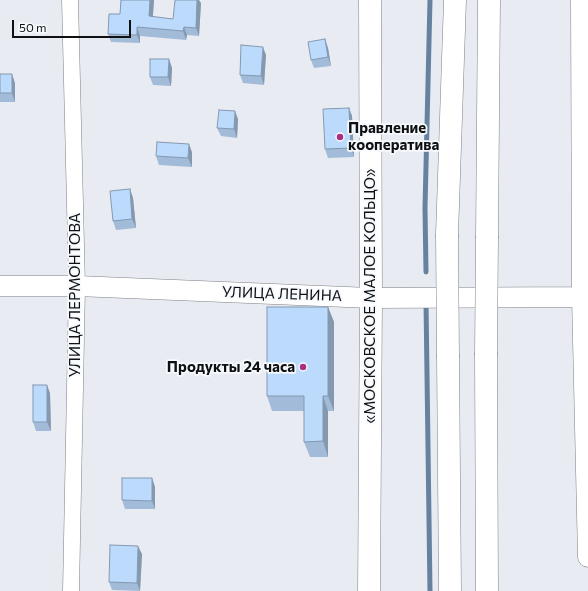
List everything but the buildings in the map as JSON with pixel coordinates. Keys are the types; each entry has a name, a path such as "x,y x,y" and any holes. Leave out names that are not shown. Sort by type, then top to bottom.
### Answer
{"highway":[{"name":"«МОСКОВСКОЕ МАЛОЕ КОЛЬЦО»","path":"369,591 371,298 370,0"},
{"path":"450,591 447,235 455,0"},
{"path":"487,591 486,355 489,0"}],"street":[{"name":"УЛИЦА ЛЕРМОНТОВА","path":"70,0 77,286 71,591"},
{"path":"581,0 588,557"},
{"name":"УЛИЦА ЛЕНИНА","path":"0,286 77,286 371,298 585,297"}],"waterway":[{"path":"426,272 425,208 430,0"},
{"path":"426,302 430,591"}],"place":[{"name":"Правление кооператива","path":"340,137"},
{"name":"Продукты 24 часа","path":"303,367"}]}
